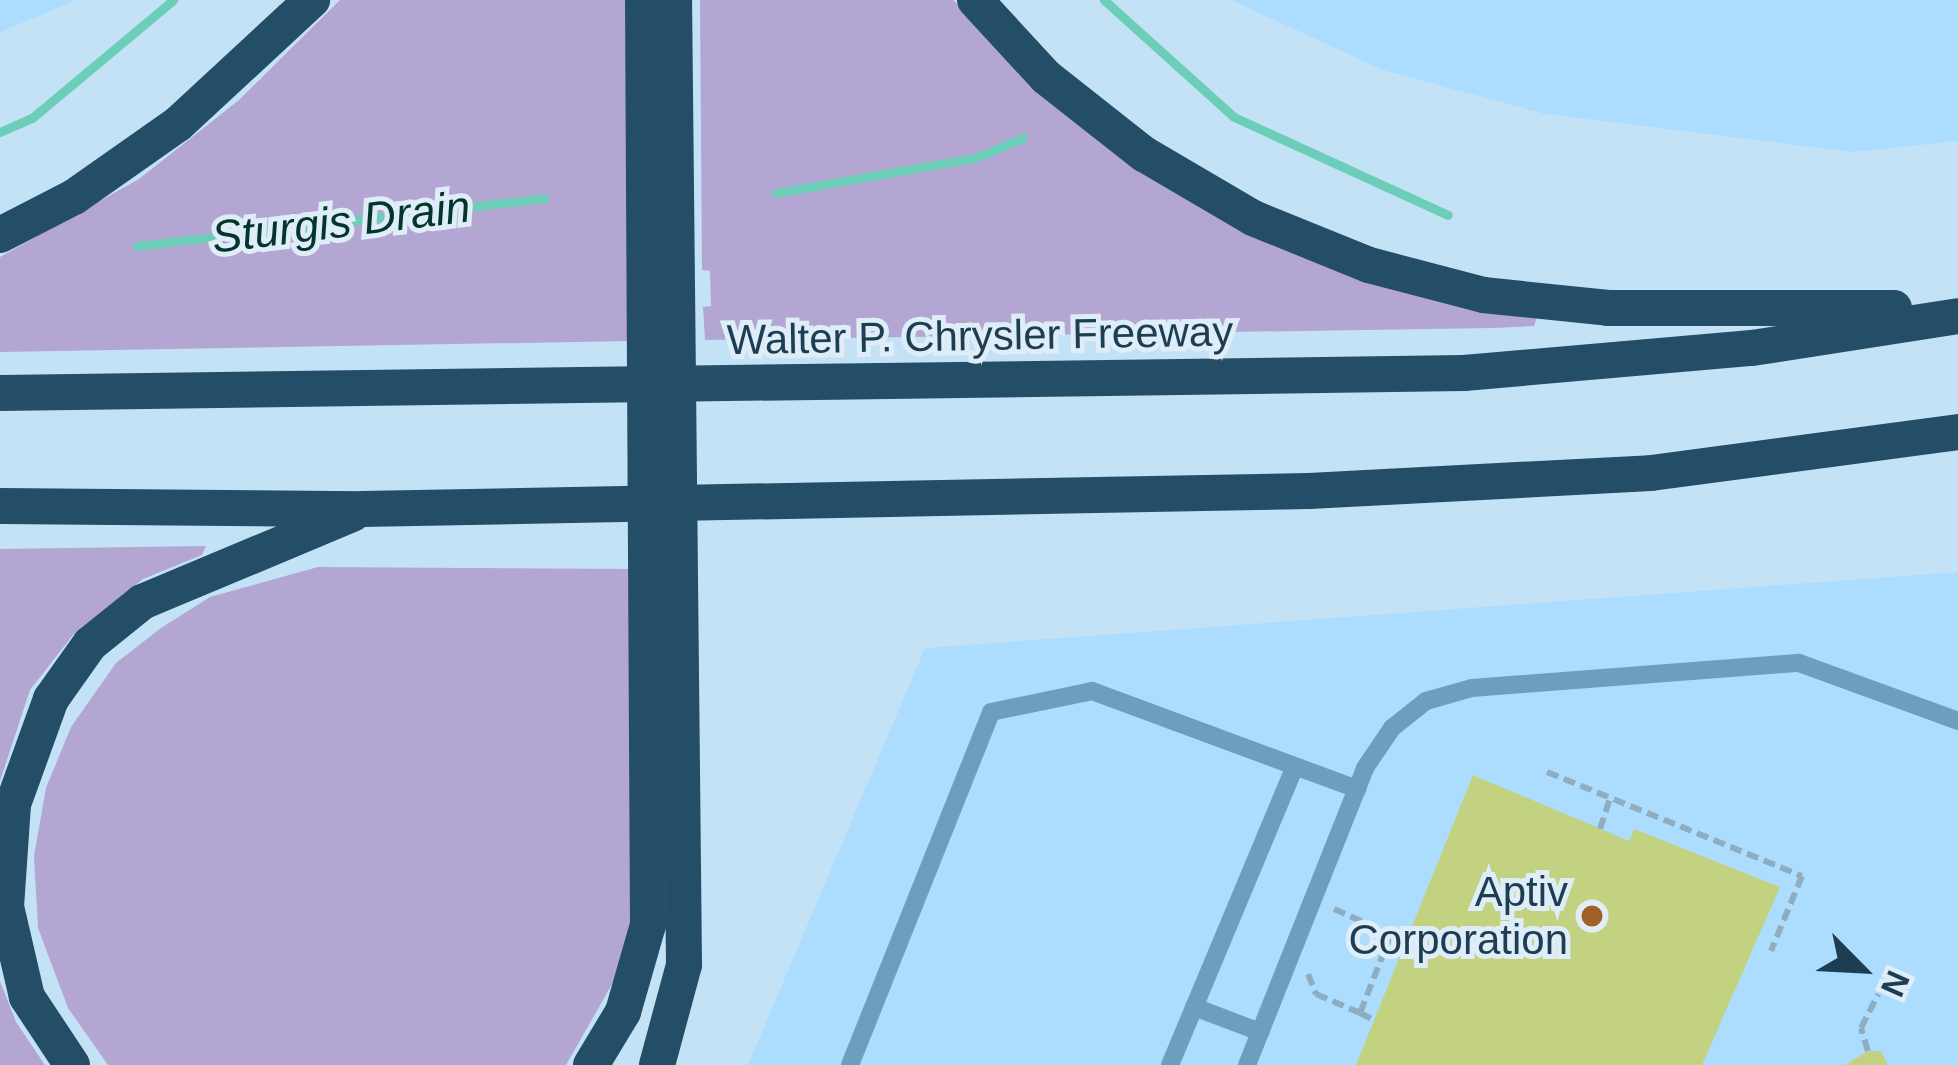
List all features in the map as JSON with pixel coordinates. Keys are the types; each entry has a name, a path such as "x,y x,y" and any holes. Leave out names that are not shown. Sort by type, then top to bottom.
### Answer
{"highway":[{"path":"0,236 74,197 178,124 312,0"},
{"path":"643,0 662,289"},
{"path":"591,1065 623,1012 648,925 663,600 662,289 674,0"},
{"path":"975,0 1046,77 1144,154 1294,237 1424,283 1608,308 1958,312"},
{"name":"Walter P. Chrysler Freeway","path":"0,393 1464,373 1752,348 1958,312"},
{"path":"0,506 362,509 1309,490 1651,472 1958,432"},
{"path":"72,1065 27,997 5,907 13,804 51,699 90,644 142,602 362,509"},
{"path":"658,1065 684,965 663,600"}],"lane":[{"path":"1247,1065 1378,744 1405,714 1472,688 1799,663 1958,721"},
{"path":"850,1065 991,712 1092,692 1358,789"},
{"path":"1170,1065 1294,768"},
{"path":"1194,1007 1260,1031"}],"path":[{"path":"1546,772 1802,876 1771,951"},
{"path":"1600,829 1610,798"},
{"path":"1331,908 1391,934 1360,1013"},
{"path":"1306,971 1316,994 1374,1020"},
{"path":"1868,1051 1861,1028 1877,994"}],"shaded area":[{"path":"0,0 76,0 0,32"},
{"path":"340,0 625,0 630,341 0,352 0,257 139,179 239,100"},
{"path":"700,0 953,0 1138,170 1537,317 1534,326 705,340 703,307 711,306 710,271 702,270"},
{"path":"1231,0 1958,0 1958,141 1853,152 1545,114 1383,70"},
{"path":"206,546 202,555 143,579 73,635 30,690 0,781 0,549"},
{"path":"318,567 631,569 633,912 619,972 566,1065 108,1065 68,1008 38,928 34,856 46,788 71,727 116,663 161,628 210,597"},
{"path":"1958,572 1958,1065 748,1065 925,648"},
{"path":"0,981 16,1022 45,1065 0,1065"}],"building":[{"name":"Aptiv Corporation","path":"1473,775 1629,841 1634,829 1780,887 1702,1065 1356,1065"},
{"path":"1868,1051 1881,1051 1888,1065 1845,1065"}],"waterway":[{"path":"0,132 32,118 173,0"},
{"path":"1104,0 1234,117 1448,215"},
{"name":"Sturgis Drain","path":"776,193 975,158 1023,138"},
{"name":"Sturgis Drain","path":"137,246 544,198"}],"place":[{"name":"Aptiv Corporation","path":"1592,916"}]}
